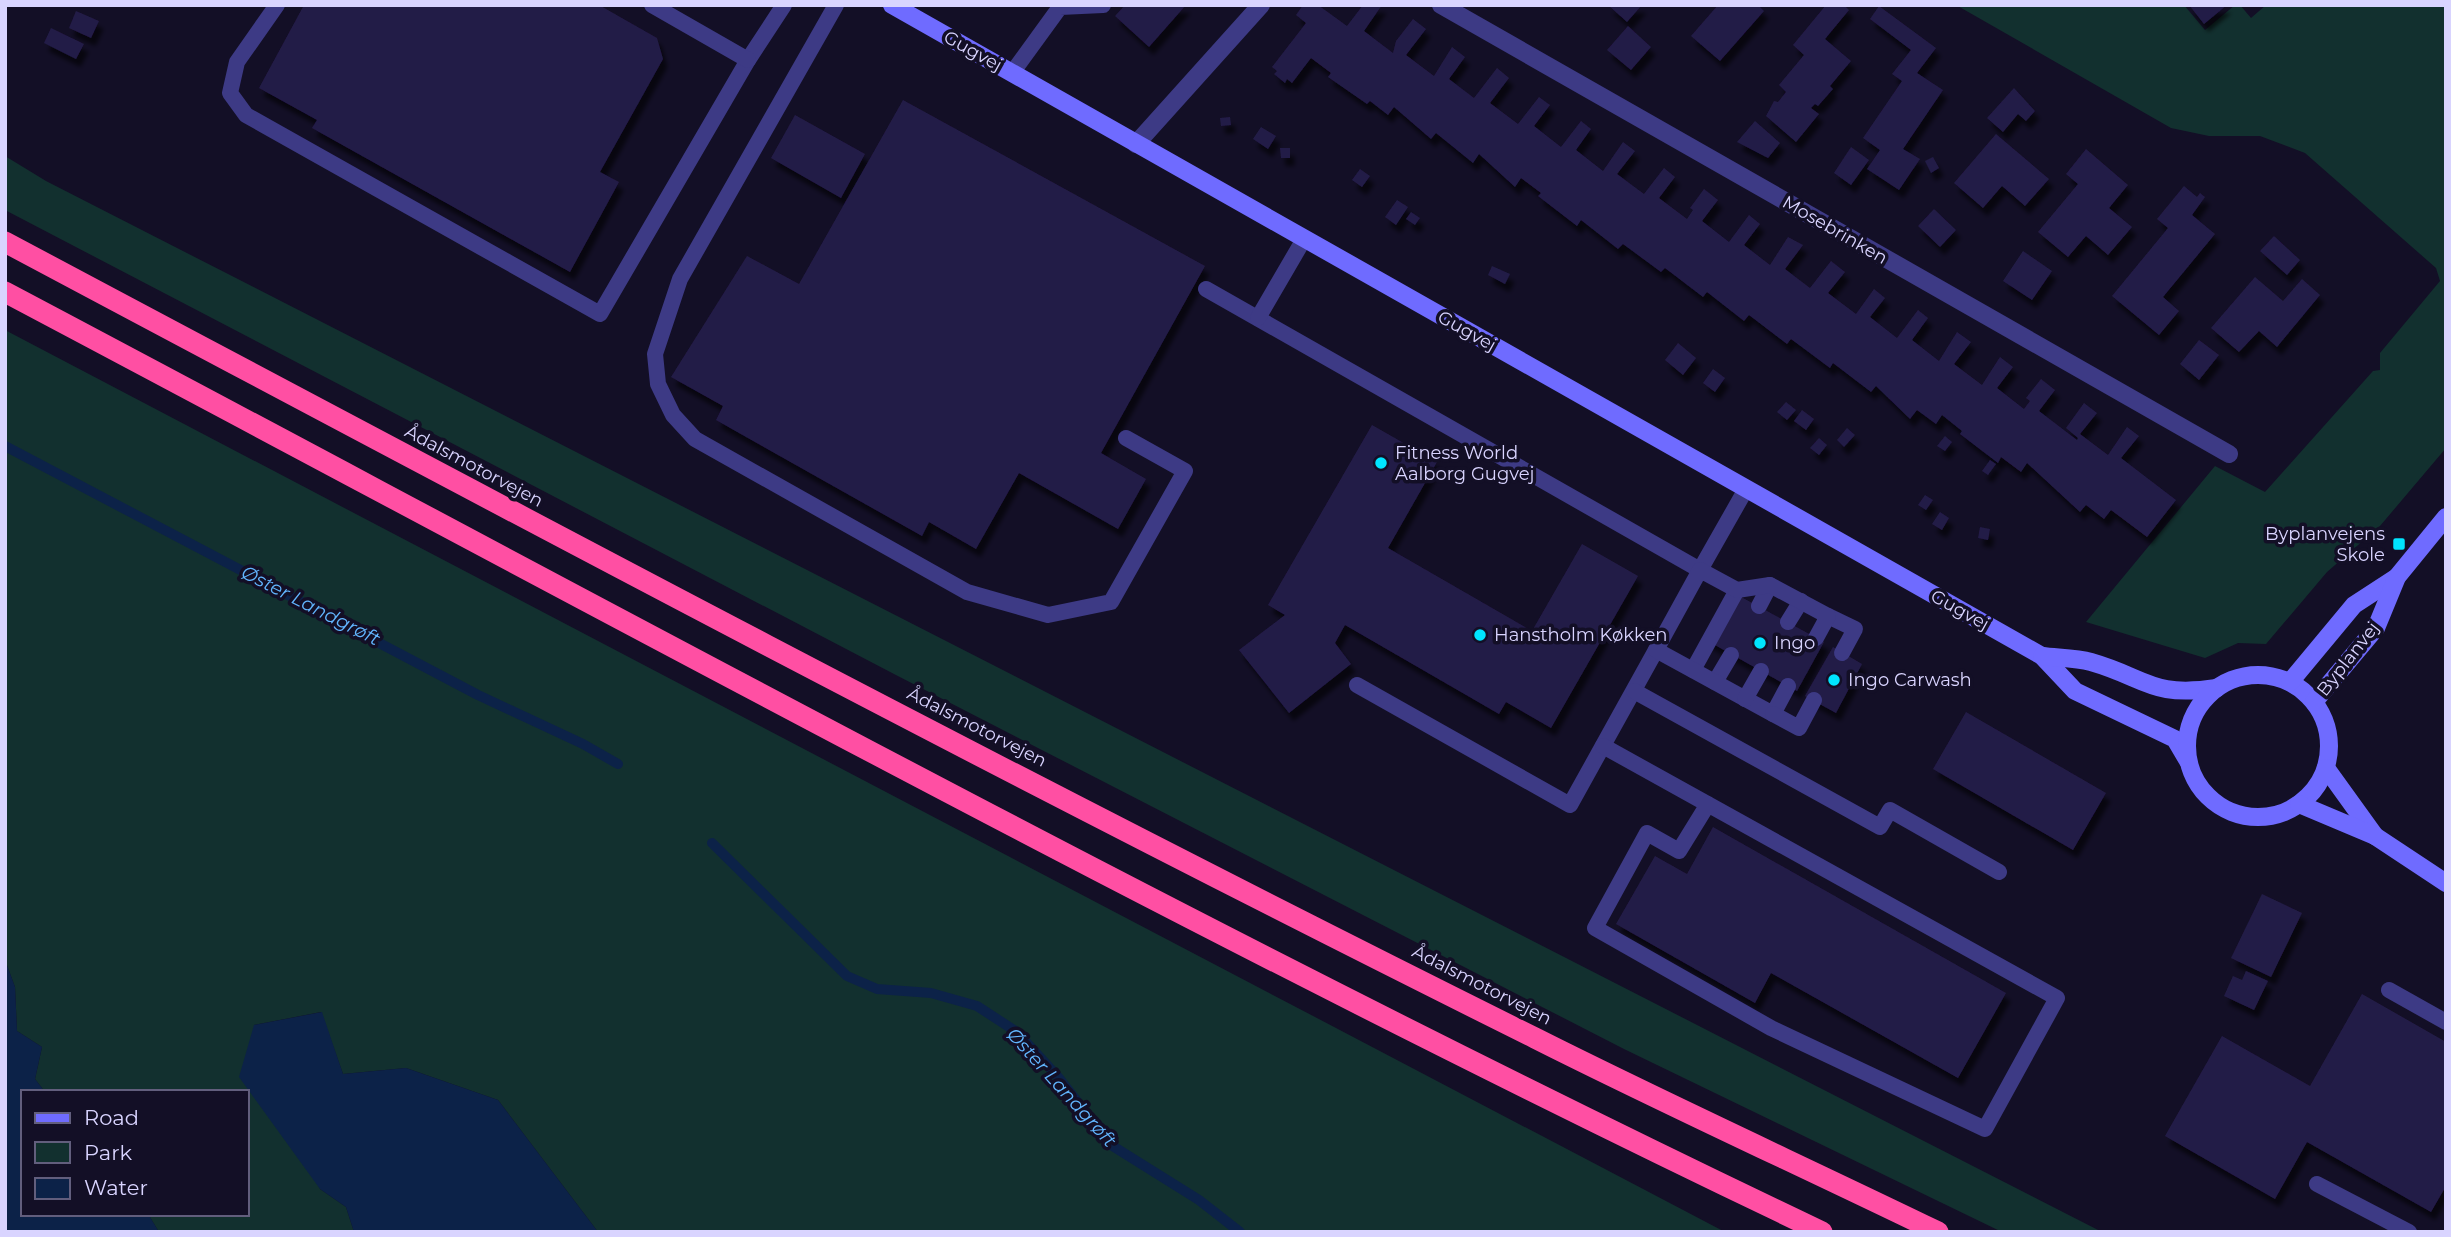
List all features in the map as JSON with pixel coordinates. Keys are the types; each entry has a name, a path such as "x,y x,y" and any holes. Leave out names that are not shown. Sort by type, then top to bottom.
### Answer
{"highway":[{"name":"Ådalsmotorvejen","path":"5,242 475,492 1536,1039 1938,1232"},
{"path":"5,292 1073,856 1642,1146 1822,1232"}],"street":[{"name":"Gugvej","path":"891,5 2042,656 2075,691 2175,739 2188,761"},
{"path":"1136,144 1261,5"},
{"name":"Mosebrinken","path":"1441,5 2229,454"},
{"name":"Byplanvej","path":"2314,702 2376,628 2397,577 2446,517"},
{"name":"Byplanvej","path":"2290,682 2354,605 2397,577"},
{"name":"Gugvej","path":"2042,656 2090,662 2168,691 2186,693 2217,688"},
{"path":"2254,675 2290,682 2314,702 2327,729 2326,768 2313,792 2299,804 2281,813 2262,817 2232,811 2207,796 2195,780 2188,761 2191,723 2198,708 2217,688 2241,677 2254,675"},
{"path":"2326,768 2375,836"},
{"path":"2299,804 2375,836 2446,883"}],"lane":[{"path":"277,5 237,62 230,93 246,115 600,314 748,60 784,5"},
{"path":"652,5 748,60"},
{"path":"836,5 680,279 655,354 658,384 673,415 695,439 967,592 1048,615 1111,602 1185,471 1126,438"},
{"path":"1013,73 1060,7 1103,5"},
{"path":"1258,318 1304,239"},
{"path":"1206,289 1737,590 1770,585 1855,629 1842,653"},
{"path":"1357,685 1570,805 1746,489"},
{"path":"1759,606 1770,585"},
{"path":"1693,670 1737,590"},
{"path":"1788,622 1801,601"},
{"path":"1816,638 1828,615"},
{"path":"1656,650 1799,728 1814,700"},
{"path":"1716,682 1731,655"},
{"path":"1745,699 1761,671"},
{"path":"1773,714 1788,686"},
{"path":"1634,691 1880,827 1890,810 1999,872"},
{"path":"1603,746 1708,804 2057,998 1985,1129 1771,1028 1595,928 1647,834 1679,851 1708,804"},
{"path":"2389,990 2446,1022"},
{"path":"2317,1184 2409,1232"}],"green space":[{"path":"1956,5 2184,5 2205,30 2235,5 2240,5 2251,18 2266,5 2446,5 2446,448 2380,526 2327,572 2266,644 2238,643 2205,658 2086,622 2215,466 2265,492 2373,371 2380,370 2380,353 2440,281 2436,268 2305,153 2260,136 2209,136 2171,128"},
{"path":"5,156 46,181 2102,1232 2002,1232 1624,1049 894,674 5,210"},
{"path":"5,330 1725,1232 598,1232 498,1100 406,1068 343,1074 321,1012 254,1025 320,1189 346,1207 354,1232 159,1232 149,1216 248,1216 248,1090 43,1090 35,1079 42,1047 17,1031 15,987 5,960"}],"water":[{"path":"5,960 15,987 17,1031 42,1047 35,1079 43,1090 21,1090 21,1216 149,1216 159,1232 5,1232"},
{"path":"322,1012 343,1074 406,1068 498,1100 598,1232 354,1232 346,1207 320,1189 239,1077 254,1025"}],"building":[{"path":"304,5 599,5 657,38 663,59 600,172 619,182 570,272 312,128 317,120 259,88"},
{"path":"1125,5 1186,5 1149,47 1115,16"},
{"path":"1303,5 1318,5 1347,26 1363,5 1382,5 1364,31 1393,53 1396,41 1413,19 1426,29 1406,55 1434,76 1452,47 1465,57 1449,79 1474,98 1497,68 1509,78 1490,103 1518,124 1539,97 1550,105 1534,126 1561,147 1581,121 1591,129 1576,150 1603,171 1623,142 1635,151 1617,174 1644,194 1664,168 1675,177 1659,198 1687,219 1693,210 1690,208 1704,189 1718,200 1702,221 1729,242 1749,215 1760,224 1744,245 1770,265 1788,237 1803,245 1785,269 1810,288 1831,261 1845,272 1828,293 1856,314 1874,289 1885,298 1870,317 1897,338 1918,310 1928,318 1912,340 1939,361 1957,332 1971,342 1954,364 1982,385 2000,357 2013,367 1997,388 2024,409 2030,401 2026,398 2041,379 2055,390 2039,411 2077,440 2066,428 2084,403 2097,413 2080,434 2108,455 2127,427 2139,436 2121,458 2176,500 2147,537 2111,510 2104,519 2086,505 2080,512 2027,463 2021,472 2001,457 1998,463 1960,434 1962,431 1942,415 1936,424 1917,410 1910,419 1876,386 1871,392 1833,363 1830,368 1791,339 1787,344 1749,315 1744,321 1707,292 1703,297 1665,268 1661,272 1623,244 1618,249 1581,220 1577,226 1538,196 1541,193 1521,178 1515,187 1479,154 1473,163 1436,133 1431,139 1394,107 1388,115 1370,101 1367,104 1328,77 1331,73 1311,58 1292,83 1287,79 1285,83 1274,74 1277,71 1272,67 1306,23 1296,15"},
{"path":"1608,5 1642,5 1627,22"},
{"path":"1718,5 1758,5 1764,11 1720,61 1691,36"},
{"path":"1826,5 1844,5 1849,10 1825,39 1851,61 1830,86 1833,89 1818,106 1815,104 1811,108 1819,114 1796,142 1766,116 1774,101 1778,102 1786,92 1779,85 1804,55 1793,45"},
{"path":"2189,5 2227,5 2204,24"},
{"path":"1879,6 1936,48 1917,73 1943,90 1903,149 1920,159 1899,190 1867,169 1880,150 1863,138 1902,81 1892,74 1911,50 1870,19"},
{"path":"76,11 99,21 91,38 69,28"},
{"path":"1628,26 1651,47 1631,70 1607,50"},
{"path":"51,28 84,44 76,59 44,43"},
{"path":"2014,88 2035,111 2026,121 2018,114 2003,132 1987,118"},
{"path":"903,100 1205,266 1101,453 1146,479 1118,529 1019,473 976,549 929,522 922,536 716,420 723,406 671,377 747,256 799,284"},
{"path":"795,115 865,154 841,198 771,158"},
{"path":"1230,117 1231,125 1221,126 1220,118"},
{"path":"1755,121 1780,143 1768,158 1737,142"},
{"path":"1261,127 1276,136 1268,149 1253,139"},
{"path":"1996,134 2049,179 2025,206 2002,186 1983,208 1954,183"},
{"path":"1851,147 1869,160 1851,185 1834,173"},
{"path":"1280,148 1290,148 1290,158 1281,158"},
{"path":"2086,149 2128,185 2109,208 2132,227 2108,255 2086,236 2068,257 2038,232 2078,184 2066,174"},
{"path":"1933,157 1939,168 1931,173 1925,161"},
{"path":"1360,169 1370,176 1362,187 1352,180"},
{"path":"2184,186 2197,197 2200,193 2205,197 2192,215 2215,234 2163,297 2179,311 2159,335 2112,296 2168,228 2157,219"},
{"path":"1397,200 1408,207 1396,225 1385,217"},
{"path":"1934,209 1956,230 1940,247 1918,226"},
{"path":"1411,212 1420,218 1415,225 1406,219"},
{"path":"2274,236 2300,260 2287,275 2260,251"},
{"path":"2023,251 2052,271 2032,300 2003,281"},
{"path":"1492,266 1510,274 1505,284 1488,275"},
{"path":"2255,277 2283,301 2302,279 2320,295 2277,347 2259,331 2239,352 2211,328"},
{"path":"2199,340 2219,355 2199,380 2180,364"},
{"path":"1678,343 1696,358 1683,375 1665,360"},
{"path":"1713,369 1725,378 1715,392 1703,383"},
{"path":"1786,402 1796,410 1787,420 1777,412"},
{"path":"1802,410 1814,419 1806,430 1794,421"},
{"path":"1372,425 1437,462 1388,548 1532,631 1582,544 1638,576 1551,728 1506,702 1499,714 1345,625 1335,643 1351,664 1289,713 1239,650 1285,615 1268,605"},
{"path":"1847,428 1855,435 1844,447 1837,440"},
{"path":"1945,436 1952,442 1945,451 1937,446"},
{"path":"1819,438 1827,445 1819,455 1810,448"},
{"path":"1990,460 1996,464 1988,475 1982,471"},
{"path":"1925,495 1933,500 1926,510 1918,505"},
{"path":"1940,512 1949,518 1942,530 1932,524"},
{"path":"1980,527 1990,529 1988,540 1978,538"},
{"path":"1732,592 1824,642 1797,691 1706,640"},
{"name":"Ingo Carwash","path":"1833,647 1862,664 1836,713 1805,696"},
{"path":"1966,712 2106,793 2073,850 1933,769"},
{"path":"1713,827 2006,993 1958,1078 1771,973 1755,1003 1616,924 1655,856 1687,874"},
{"path":"2262,894 2302,913 2271,977 2231,958"},
{"path":"2246,971 2268,981 2254,1010 2224,996 2233,976 2242,980"},
{"path":"2362,994 2446,1042 2446,1186 2431,1212 2307,1142 2275,1199 2165,1136 2222,1036 2310,1086"}],"waterway":[{"name":"Øster Landgrøft","path":"5,446 478,695 583,744 618,764"},
{"name":"Øster Landgrøft","path":"712,843 847,976 877,989 931,993 977,1006 1017,1032 1059,1078 1111,1145 1199,1200 1240,1232"}],"place":[{"name":"Fitness World Aalborg Gugvej","path":"1381,463"},
{"name":"Byplanvejens Skole","path":"2399,544"},
{"name":"Hanstholm Køkken","path":"1480,635"},
{"name":"Ingo","path":"1760,643"},
{"name":"Ingo Carwash","path":"1834,680"}]}
